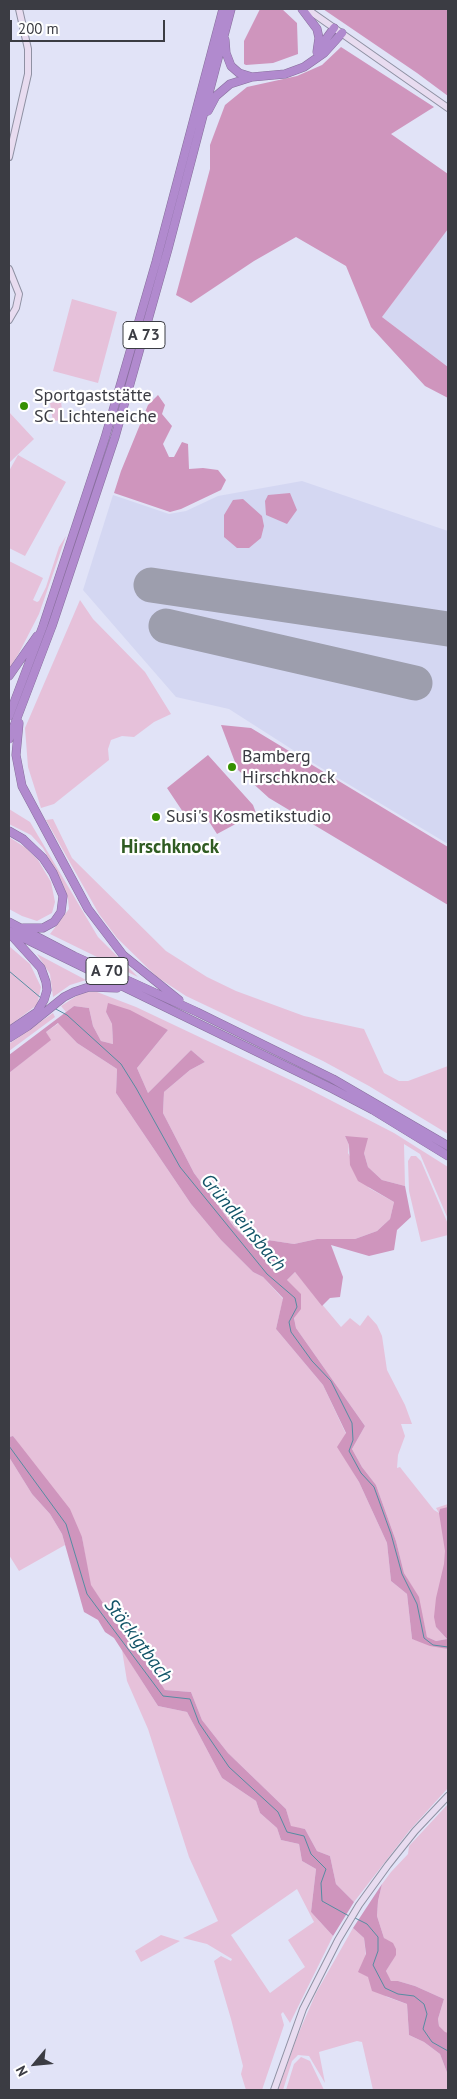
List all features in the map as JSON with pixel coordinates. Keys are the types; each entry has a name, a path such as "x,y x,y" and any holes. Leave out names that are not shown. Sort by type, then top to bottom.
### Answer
{"highway":[{"name":"A 73","path":"9,716 43,626 105,438 138,326 223,9"},
{"name":"A 73","path":"9,739 77,554 115,438 168,249 231,9"},
{"path":"302,9 318,32 319,44 317,52"},
{"path":"310,64 334,28"},
{"path":"225,33 226,53 231,66 239,73 252,77"},
{"path":"201,124 216,96 223,88 252,77 285,74 310,64 324,53 342,33"},
{"path":"9,676 43,626"},
{"path":"21,709 16,755 17,769 28,799 88,909 113,944 148,977 197,1012"},
{"path":"9,831 23,839 43,858 53,873 63,896 61,912 54,922 37,929 18,927"},
{"name":"A 70","path":"9,922 74,956 197,1012 333,1079 448,1146"},
{"path":"9,932 41,968 46,982 45,1008 9,1038"},
{"name":"A 70","path":"9,932 333,1089 373,1110 448,1156"},
{"path":"9,1031 45,1008 89,986 124,988"}],"main road":[{"path":"9,157 28,74 28,49 19,9"},
{"path":"307,9 448,108"},
{"path":"9,270 19,294 16,308 9,320"},
{"path":"274,2090 303,2009 338,1940 359,1905 402,1847 448,1796"}],"shaded area":[{"path":"260,9 282,9 297,23 298,54 273,63 244,64 244,41"},
{"path":"323,9 448,9 448,96 417,73"},
{"path":"341,47 434,107 391,134 448,174 448,229 382,317 448,367 448,398 425,386 371,327 346,266 296,237 254,261 191,303 176,295 210,169 210,145 225,105 247,87 297,76 322,65"},
{"path":"448,229 448,367 382,317"},
{"path":"72,299 117,312 98,383 53,371"},
{"path":"158,395 165,405 162,414 172,426 163,444 169,457 174,457 182,442 188,444 189,469 218,470 226,480 221,490 181,509 170,512 114,493 148,405"},
{"path":"61,401 63,420 53,421 50,403"},
{"path":"9,412 34,439 9,463"},
{"path":"18,455 66,482 25,556 9,548 9,471"},
{"path":"302,481 448,531 448,844 318,766 229,709 176,697 83,590 113,495 169,514 186,511 218,496"},
{"path":"290,493 297,510 287,524 266,515 265,501 268,495"},
{"path":"243,499 262,516 264,526 261,538 249,548 237,548 224,537 224,515 233,500"},
{"path":"66,536 39,614 9,669 9,561 43,578 33,600 37,602 46,587 59,547"},
{"path":"80,600 93,619 145,672 171,714 154,722 134,737 122,736 111,740 108,749 109,760 54,804 41,808 28,767 25,728"},
{"path":"221,725 251,728 448,847 448,905 269,798 238,770"},
{"path":"208,755 253,805 256,813 217,834 201,809 185,815 167,788"},
{"path":"9,809 30,822 98,937 138,977 50,934 69,909 68,899 63,885 43,848 31,835 9,824"},
{"path":"53,819 72,858 166,951 207,977 236,991 304,1016 364,1029 384,1073 399,1081 408,1081 448,1066 448,1134 369,1086 323,1061 186,996 157,977 117,938 99,914 46,820"},
{"path":"9,837 26,848 38,860 51,882 55,902 52,913 37,921 9,909"},
{"path":"9,946 30,964 41,987 37,1005 9,1026"},
{"path":"37,954 86,980 70,985 53,997 50,974"},
{"path":"87,992 97,992 136,1007 303,1086 394,1133 448,1167 448,1219 420,1154 404,1144 405,1186 382,1180 368,1167 364,1153 345,1136 349,1145 348,1153 369,1188 394,1202 390,1219 377,1231 355,1239 317,1239 294,1244 268,1240 250,1242 234,1227 194,1173 163,1113 164,1092 190,1070 205,1062 191,1050 148,1093 137,1068 168,1030 106,1012 112,1024 113,1044 101,1041 93,1026 89,1008 74,1006 66,1012 61,1006 78,995"},
{"path":"108,1003 130,1010 168,1030 137,1068 148,1093 191,1050 205,1062 190,1070 164,1092 163,1113 194,1173 234,1227 250,1242 268,1240 294,1244 317,1239 355,1239 377,1231 390,1219 394,1202 358,1181 350,1165 349,1145 345,1136 368,1138 364,1153 368,1167 382,1180 405,1186 411,1217 397,1230 394,1250 369,1256 331,1245 343,1277 340,1297 330,1298 322,1306 295,1272 287,1280 301,1294 301,1309 294,1318 296,1328 365,1426 352,1449 362,1467 376,1485 396,1541 404,1573 419,1597 427,1637 436,1641 447,1639 436,1627 434,1617 445,1551 439,1513 440,1509 448,1507 448,1649 430,1646 412,1639 407,1594 391,1581 387,1543 359,1482 337,1447 346,1433 323,1385 276,1329 283,1298 263,1277 253,1272 221,1240 191,1204 116,1093 117,1069 77,1043 58,1023 46,1032 51,1040 9,1073 9,1055 74,1006 89,1008 93,1026 101,1041 113,1044 112,1024 106,1012"},
{"path":"53,1013 55,1017 9,1051 9,1044"},
{"path":"59,1023 77,1043 117,1069 116,1093 191,1204 221,1240 253,1272 263,1277 283,1299 276,1329 323,1385 346,1434 338,1447 359,1482 387,1543 391,1581 407,1594 412,1639 448,1649 448,1788 409,1831 354,1902 336,1884 330,1856 317,1851 305,1829 291,1827 286,1809 228,1753 202,1720 191,1692 165,1690 156,1676 145,1645 128,1633 117,1612 103,1603 90,1585 82,1537 13,1436 9,1437 9,1073 50,1040 46,1032"},
{"path":"411,1156 416,1156 421,1161 448,1224 448,1235 421,1242 409,1191 408,1161"},
{"path":"295,1272 341,1327 350,1318 360,1326 368,1315 377,1325 382,1336 387,1370 405,1405 412,1424 401,1424 405,1436 398,1455 397,1468 400,1467 434,1510 439,1513 436,1508 448,1504 448,1631 436,1627 447,1639 436,1641 427,1637 418,1597 404,1573 396,1541 376,1485 362,1467 352,1449 365,1426 296,1328 287,1280"},
{"path":"13,1436 70,1509 82,1537 91,1585 103,1603 117,1612 128,1633 145,1645 156,1676 165,1690 191,1692 202,1720 228,1753 286,1809 291,1826 305,1829 317,1851 330,1856 336,1884 354,1902 333,1936 311,1912 316,1869 302,1861 299,1844 281,1840 277,1828 260,1813 256,1801 222,1778 187,1712 158,1706 114,1638 105,1632 98,1620 84,1612 62,1534 50,1514 32,1494 9,1457 9,1437"},
{"path":"9,1457 32,1494 50,1514 62,1534 65,1545 19,1571 9,1555"},
{"path":"122,1650 158,1706 187,1712 222,1778 256,1801 260,1813 277,1828 281,1840 299,1844 302,1861 316,1869 311,1912 333,1936 290,2023 283,2012 281,2014 284,2025 262,2090 246,2090 241,2074 243,2066 214,1961 221,1956 231,1961 232,1959 207,1944 183,1938 218,1921 189,1857 148,1729 127,1681","holes":["297,1889 314,1922 288,1940 305,1967 270,1993 231,1935"]},
{"path":"448,1804 448,2033 445,2033 439,2026 438,2019 444,1999 415,1986 391,1981 389,1978 386,1971 392,1961 387,1941 384,1938 377,1916 382,1884 408,1854 409,1846"},
{"path":"382,1884 377,1916 384,1938 393,1943 396,1949 396,1955 386,1971 391,1981 415,1986 444,1999 438,2019 439,2026 448,2033 448,2075 440,2054 424,2042 409,2035 407,2004 372,1991 368,1977 358,1972 366,1954 364,1938 353,1928"},
{"path":"353,1928 364,1938 368,1977 387,1997 407,2004 409,2035 424,2042 440,2054 448,2075 448,2090 373,2090 362,2042 357,2041 319,2052 325,2083 309,2056 298,2055 292,2061 283,2090 278,2090 297,2037 316,1993"},
{"path":"161,1935 180,1941 141,1962 135,1951"},
{"path":"301,2057 310,2061 324,2090 286,2090 294,2064"}],"waterway":[{"name":"Gründleinsbach","path":"9,971 41,998"},
{"name":"Gründleinsbach","path":"54,1008 67,1015 121,1064 180,1167 267,1274 295,1298 297,1307 289,1322 291,1332 312,1361 331,1381 352,1423 353,1440 349,1451 361,1473 374,1487 391,1534 402,1574 417,1604 424,1638 433,1645 448,1647"},
{"name":"Stöckigtbach","path":"9,1446 66,1524 87,1594 163,1696 190,1699 199,1723 229,1767 278,1812 287,1832 304,1836 311,1854 326,1869 321,1883 322,1901 349,1916"},
{"name":"Stöckigtbach","path":"355,1918 367,1924 378,1937 378,1951 373,1965 385,1988 398,1994 414,1996 424,2004 427,2014 423,2029 432,2042 448,2051"}],"runway":[{"path":"151,585 448,629"},
{"path":"166,626 415,683"}],"place":[{"name":"Sportgaststätte SC Lichteneiche","path":"24,406"},
{"name":"Bamberg Hirschknock","path":"232,767"},
{"name":"Susi's Kosmetikstudio","path":"156,817"}],"district":[{"name":"Hirschknock","path":"170,848"}]}
